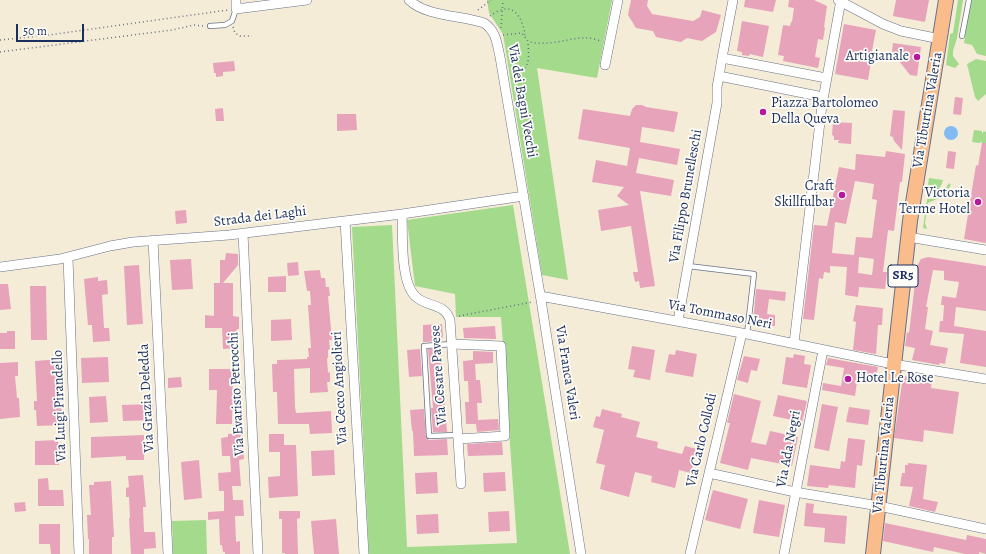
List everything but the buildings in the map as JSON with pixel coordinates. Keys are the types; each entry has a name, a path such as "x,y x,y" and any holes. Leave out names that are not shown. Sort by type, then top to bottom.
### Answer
{"main road":[{"name":"Via Tiburtina Valeria","path":"873,554 908,237 946,0"}],"street":[{"path":"236,4 306,0"},
{"name":"Via dei Bagni Vecchi","path":"409,0 416,6 426,10 480,22 490,27 496,36 524,196"},
{"path":"604,65 618,0"},
{"path":"733,0 719,76 823,97"},
{"path":"794,343 823,97 840,1 883,24 902,31 940,39"},
{"path":"722,58 826,78"},
{"name":"Via Filippo Brunelleschi","path":"678,321 717,103 719,76"},
{"name":"Strada dei Laghi","path":"0,267 68,258 116,245 153,240 202,238 345,221 524,196"},
{"name":"Via Franca Valeri","path":"524,196 581,554"},
{"name":"Via Cesare Pavese","path":"402,214 404,267 410,289 421,301 444,309 450,320 461,484"},
{"name":"Via Cecco Angiolieri","path":"345,221 364,554"},
{"name":"Via Evaristo Petrocchi","path":"243,233 258,554"},
{"path":"908,237 986,250"},
{"name":"Via Grazia Deledda","path":"153,240 168,554"},
{"name":"Via Luigi Pirandello","path":"68,258 79,554"},
{"name":"Via Tommaso Neri","path":"541,298 744,333 893,364 986,378"},
{"name":"Via Carlo Collodi","path":"690,554 744,333"},
{"path":"452,344 501,346 506,436 458,437"},
{"name":"Via Ada Negri","path":"784,554 823,350"},
{"path":"709,474 795,492 879,506 986,529"}],"lane":[{"path":"962,36 969,0"},
{"path":"210,26 225,25 232,21 236,4"},
{"path":"687,266 754,274 744,333"},
{"path":"452,344 424,346 428,428 429,436 458,437"}],"path":[{"path":"478,10 491,0"},
{"path":"496,36 500,29 503,0"},
{"path":"0,40 49,35 236,4"},
{"path":"480,22 502,9 509,9 517,14 522,20 525,36 528,41 529,56 527,64 523,71 514,76 505,85"},
{"path":"232,21 235,33 240,36 252,36"},
{"path":"0,52 172,30 194,25 210,26"},
{"path":"496,36 522,33 525,36"},
{"path":"528,41 558,42 588,38 609,42"},
{"path":"450,320 464,314 541,298"}],"green space":[{"path":"487,0 612,0 597,78 537,68 568,280 542,275 503,34 489,13"},
{"path":"958,0 963,0 957,38 953,51 953,56 959,64 955,68 946,65 950,34 953,33"},
{"path":"972,0 986,0 986,56 977,54 972,45 964,43"},
{"path":"976,59 986,61 986,94 978,101 975,97 967,64"},
{"path":"974,130 982,131 982,134 984,131 986,132 986,144 982,144 981,141 980,143 972,142"},
{"path":"929,178 943,180 941,186 933,192 927,192"},
{"path":"949,183 951,185 944,195 928,203 925,223 927,229 923,228 927,199 938,197"},
{"path":"513,205 570,554 369,554 352,227 392,225 407,547 517,543 501,317 456,317 455,294 415,286 407,220"},
{"path":"206,520 207,554 173,554 172,521"}],"water":[{"path":"951,126 956,128 958,133 956,138 951,140 946,138 944,133 946,128"}],"place":[{"name":"Artigianale","path":"917,57"},
{"name":"Piazza Bartolomeo Della Queva","path":"763,112"},
{"name":"Craft Skillfulbar","path":"842,195"},
{"name":"Victoria Terme Hotel","path":"978,202"},
{"name":"Hotel Le Rose","path":"848,379"}]}
